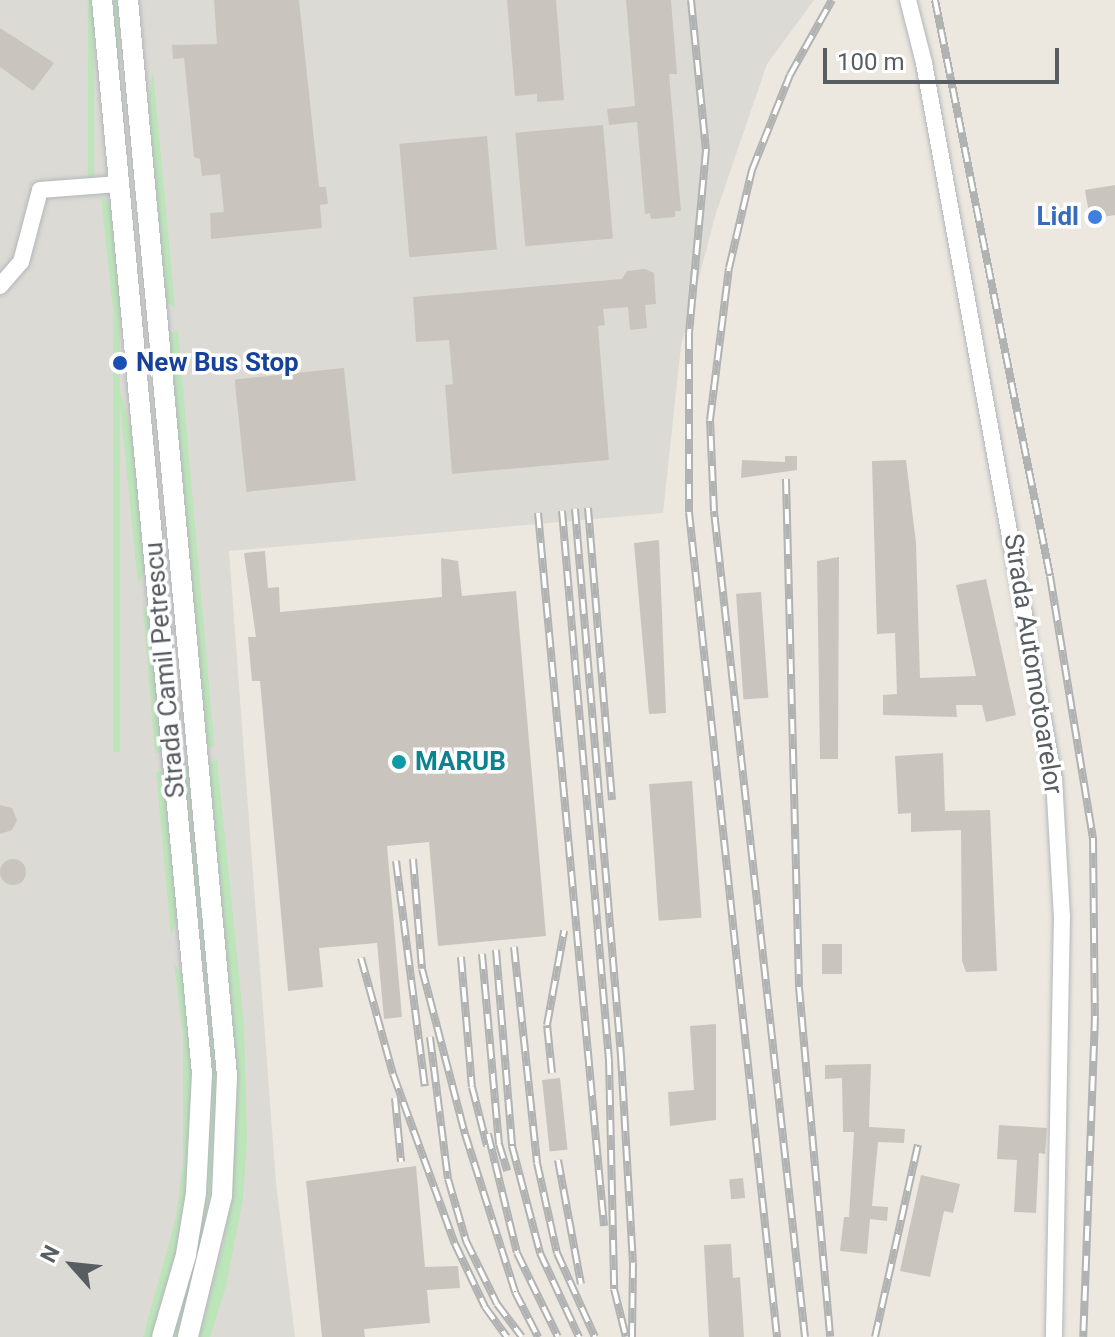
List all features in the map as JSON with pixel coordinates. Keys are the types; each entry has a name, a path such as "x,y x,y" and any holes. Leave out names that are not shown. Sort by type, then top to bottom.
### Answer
{"street":[{"name":"Strada Camil Petrescu","path":"102,0 202,1074 196,1193 186,1255 162,1337"},
{"name":"Strada Camil Petrescu","path":"128,0 227,1076 222,1196 188,1337"},
{"name":"Strada Automotoarelor","path":"908,0 930,93 1054,779 1062,931 1054,1337"},
{"path":"0,286 21,262 40,190 119,184"}],"shaded area":[{"path":"0,0 814,0 767,64 716,213 681,346 663,513 229,551 276,1183 295,1337 0,1337"}],"green space":[{"path":"88,0 94,0 94,179 88,179"},
{"path":"113,0 120,0 120,752 113,752"},
{"path":"153,70 175,308 160,297 144,132"},
{"path":"101,197 111,204 120,285 115,329"},
{"path":"178,331 214,746 194,748 158,333"},
{"path":"118,383 131,429 146,568 138,585"},
{"path":"143,606 150,609 164,752 155,753"},
{"path":"217,760 244,1025 247,1138 243,1199 226,1286 210,1337 199,1337 224,1243 235,1138 232,1025 204,762"},
{"path":"190,762 219,1065 218,1152 209,1227 181,1337 173,1337 202,1224 212,1105 208,1009 182,763"},
{"path":"164,770 180,911 171,935 156,772"},
{"path":"174,964 185,977 193,1094 185,1218 152,1337 143,1337 176,1218 183,1163 183,1036"}],"building":[{"path":"214,0 299,0 319,187 326,187 328,204 320,205 322,228 211,239 210,213 224,212 220,174 202,176 200,159 194,157 184,58 173,59 172,45 217,44"},
{"path":"507,0 556,0 564,100 537,102 537,94 515,96"},
{"path":"626,0 671,0 677,74 669,74 681,211 675,211 675,217 651,219 650,213 645,214 637,122 609,125 607,109 635,106"},
{"path":"0,28 54,63 33,91 0,67"},
{"path":"603,125 613,239 525,246 515,133"},
{"path":"487,136 497,250 409,257 399,144"},
{"name":"Lidl","path":"1115,185 1115,215 1090,219 1085,190"},
{"path":"645,269 654,273 656,304 645,305 647,328 630,330 628,307 603,309 605,325 598,326 609,460 452,474 445,385 453,384 449,340 416,342 413,297 622,279 627,271"},
{"path":"344,368 356,480 246,492 235,379"},
{"path":"785,456 797,456 797,470 741,478 742,460 785,462"},
{"path":"906,460 916,543 920,678 976,676 956,585 986,579 1016,715 986,722 982,705 956,705 957,717 883,715 883,695 897,694 895,633 877,634 872,461"},
{"path":"659,540 666,713 649,714 634,543"},
{"name":"MARUB","path":"265,551 268,588 279,587 280,612 442,597 441,558 458,561 462,596 516,591 546,936 438,946 429,842 387,846 402,1017 384,1019 377,943 319,948 323,987 288,991 260,681 252,681 248,637 256,637 244,553"},
{"path":"839,557 838,759 820,759 817,561"},
{"path":"761,592 768,698 743,699 736,594"},
{"path":"943,753 945,811 990,810 997,971 966,972 962,961 961,830 911,832 911,813 898,814 895,756"},
{"path":"692,781 702,918 659,921 649,784"},
{"path":"0,805 12,808 17,820 12,830 0,834"},
{"path":"13,859 22,863 26,872 22,881 13,885 4,881 0,872 4,863"},
{"path":"822,944 842,944 842,974 822,974"},
{"path":"716,1024 716,1120 670,1126 668,1092 694,1090 690,1026"},
{"path":"871,1064 869,1127 905,1129 904,1143 878,1142 872,1206 888,1207 887,1221 870,1219 867,1254 840,1251 844,1217 849,1217 854,1132 843,1132 842,1078 825,1079 825,1065"},
{"path":"560,1078 568,1150 550,1151 542,1080"},
{"path":"999,1125 1047,1128 1045,1154 1039,1153 1036,1213 1014,1212 1017,1160 997,1159"},
{"path":"416,1166 425,1267 458,1266 460,1288 427,1290 430,1323 364,1329 365,1337 322,1337 306,1181"},
{"path":"921,1175 960,1184 953,1213 944,1211 930,1277 900,1271"},
{"path":"743,1178 745,1198 731,1199 729,1179"},
{"path":"731,1244 733,1278 740,1277 744,1337 709,1337 704,1245"}],"railway":[{"path":"691,0 706,150 689,334 689,512 777,1337"},
{"path":"805,1337 714,511 710,420 729,268 752,170 790,75 832,0"},
{"path":"935,0 1050,576 1093,838 1095,1016 1083,1337"},
{"path":"786,479 799,987 830,1337"},
{"path":"588,508 612,800"},
{"path":"575,509 621,1056 633,1263 632,1337"},
{"path":"562,511 609,1060 614,1289 626,1337"},
{"path":"538,513 604,1226"},
{"path":"413,859 422,969 465,1134 515,1292 538,1337"},
{"path":"396,861 425,1086"},
{"path":"552,1073 547,1025 564,931"},
{"path":"514,947 537,1163 557,1253 595,1337"},
{"path":"496,950 512,1146 540,1253 579,1337"},
{"path":"482,954 499,1144 507,1171"},
{"path":"461,957 472,1087 487,1146"},
{"path":"361,958 393,1074 455,1244 485,1307 507,1337"},
{"path":"430,1037 448,1179 466,1241 497,1304 522,1337"},
{"path":"395,1098 401,1162"},
{"path":"488,1134 517,1253 558,1337"},
{"path":"875,1337 918,1145"},
{"path":"558,1160 581,1284"}],"place":[{"name":"Lidl","path":"1095,217"},
{"name":"New Bus Stop","path":"120,363"},
{"name":"MARUB","path":"399,762"}]}
